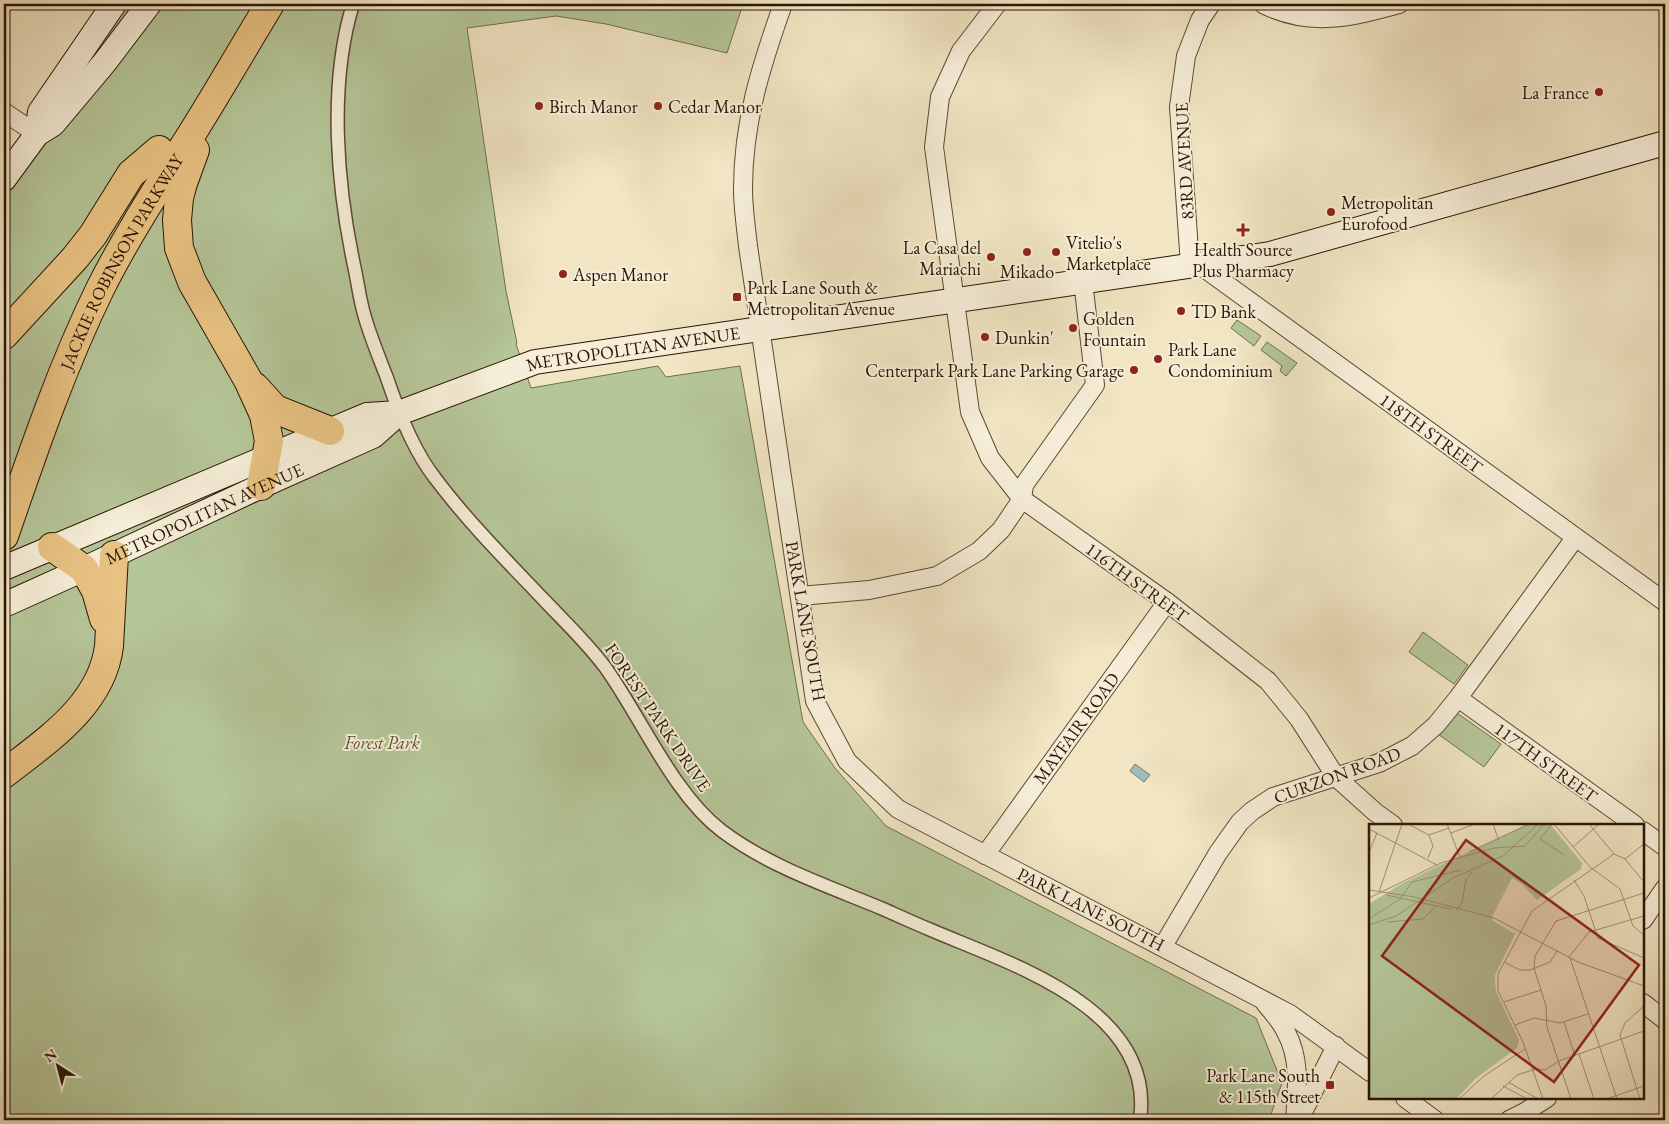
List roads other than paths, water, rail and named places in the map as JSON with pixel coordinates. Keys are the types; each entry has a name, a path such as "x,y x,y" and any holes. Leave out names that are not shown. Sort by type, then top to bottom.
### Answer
{"highway":[{"name":"JACKIE ROBINSON PARKWAY","path":"4,479 29,407 70,310 94,262 159,150 249,4"},
{"name":"JACKIE ROBINSON PARKWAY","path":"4,534 64,368 100,290 131,232 245,48 270,4"},
{"path":"245,48 190,161 181,190 177,220 179,248 186,270 248,380 264,415 269,441 260,486"},
{"path":"4,335 93,236 131,174 159,150"},
{"path":"248,380 275,410 330,431"},
{"path":"52,547 84,569 96,591 109,637"},
{"path":"4,774 61,728 95,686 108,658 114,555"}],"main road":[{"path":"37,134 40,112 114,4"},
{"path":"4,179 37,134 53,124 105,62 149,4"},
{"name":"METROPOLITAN AVENUE","path":"4,568 367,415 399,413 535,362 1270,254 1665,143"},
{"name":"METROPOLITAN AVENUE","path":"4,605 260,486 373,436 399,413"}],"street":[{"name":"FOREST PARK DRIVE","path":"353,4 347,24 340,80 339,153 346,227 364,313 399,413 432,476 606,668 691,800 718,828 756,854 846,895 1014,964 1048,981 1084,1005 1109,1027 1120,1040 1133,1062 1140,1088 1140,1120"},
{"name":"PARK LANE SOUTH","path":"783,4 758,75 744,149 743,190 748,246 815,701 847,761 898,809 1290,1014 1369,1071"},
{"name":"116TH STREET","path":"997,4 960,51 940,97 934,147 970,412 990,458 1022,499 1167,602 1268,681 1299,718 1336,777 1375,812 1392,824"},
{"name":"83RD AVENUE","path":"1194,264 1179,107 1186,56 1200,20 1211,4"},
{"path":"1263,4 1286,14 1327,19 1358,15 1400,4"},
{"path":"4,112 37,134"},
{"name":"118TH STREET","path":"1194,264 1665,602"},
{"path":"800,596 869,590 937,576 979,551 1001,530 1022,499 1024,484 1095,384 1083,281"},
{"name":"CURZON ROAD","path":"1163,946 1218,852 1240,822 1252,811 1272,797 1379,763 1412,746 1436,725 1458,698 1575,538"},
{"name":"MAYFAIR ROAD","path":"985,855 1167,602"},
{"name":"117TH STREET","path":"1458,698 1633,824"},
{"path":"1644,832 1665,848"},
{"path":"1644,919 1665,888"},
{"name":"PARK LANE SOUTH","path":"1262,999 1287,1033 1297,1066 1298,1083 1295,1120"},
{"path":"1644,1004 1665,1020"},
{"path":"1299,1120 1336,1046"},
{"path":"1406,1099 1435,1120"},
{"path":"1509,1120 1545,1099"}],"water":[{"path":"1135,764 1150,775 1144,782 1130,771"}],"place":[{"name":"La France","path":"1599,92"},
{"name":"Birch Manor","path":"539,106"},
{"name":"Cedar Manor","path":"658,106"},
{"name":"Metropolitan Eurofood","path":"1331,212"},
{"name":"Health Source Plus Pharmacy","path":"1243,230"},
{"name":"Mikado","path":"1027,252"},
{"name":"Vitelio's Marketplace","path":"1056,252"},
{"name":"La Casa del Mariachi","path":"991,257"},
{"name":"Aspen Manor","path":"563,274"},
{"name":"Park Lane South & Metropolitan Avenue","path":"737,297"},
{"name":"TD Bank","path":"1181,311"},
{"name":"Golden Fountain","path":"1073,328"},
{"name":"Dunkin'","path":"985,337"},
{"name":"Park Lane Condominium","path":"1158,359"},
{"name":"Centerpark Park Lane Parking Garage","path":"1134,370"},
{"name":"Park Lane South & 115th Street","path":"1330,1085"}],"park label":[{"name":"Forest Park","path":"382,742"}]}
